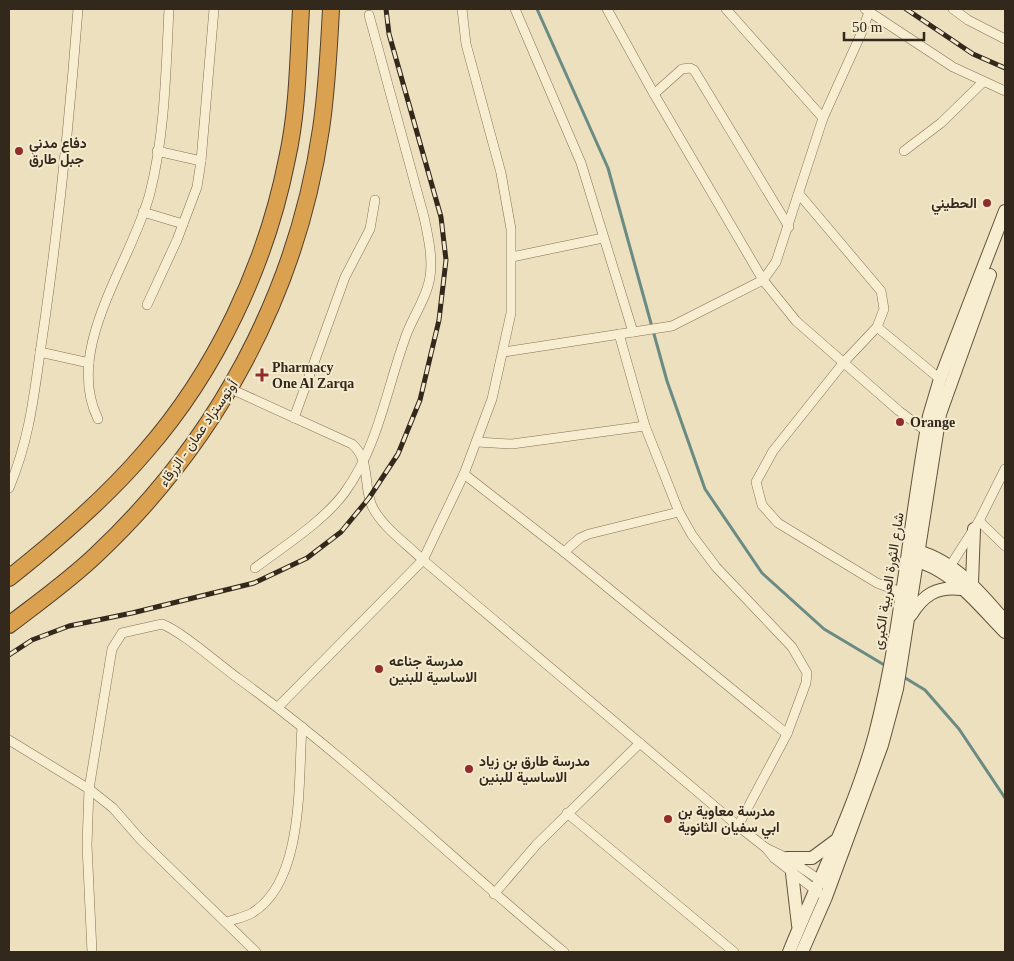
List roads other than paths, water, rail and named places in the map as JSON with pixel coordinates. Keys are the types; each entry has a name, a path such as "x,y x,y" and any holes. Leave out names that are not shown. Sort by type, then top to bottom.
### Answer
{"highway":[{"path":"9,578 70,527 145,452 184,401 228,327 262,249 281,189 295,107 301,9"},
{"name":"أوتوستراد عمان - الزرقاء","path":"9,625 74,575 137,515 180,462 231,389 252,350 275,297 303,215 321,130 331,9"}],"main road":[{"name":"شارع الثورة العربية الكبرى","path":"895,666 908,619 912,555 926,431 940,379 1005,211"},
{"name":"شارع الثورة العربية الكبرى","path":"789,952 798,930 822,889 874,772 892,687 901,592 912,555 940,414 1005,233"},
{"path":"976,525 966,586 1005,632"},
{"path":"912,555 948,570 1005,621"},
{"path":"908,619 924,597 932,591 966,586"},
{"name":"شارع الثورة العربية الكبرى","path":"802,952 837,840 892,687"},
{"path":"787,858 812,858 837,840"},
{"path":"792,873 796,888 798,930"}],"street":[{"path":"9,487 26,445 40,352 64,164 78,9"},
{"path":"98,419 92,407 89,391 89,364 92,344 108,298 150,194 157,151 169,9"},
{"path":"147,305 194,199 202,161 214,9"},
{"path":"278,707 423,560 477,442 504,352 511,313 512,256 505,192 466,44 462,9"},
{"path":"515,9 581,163 633,332"},
{"path":"606,9 763,280 796,321 899,411 926,431"},
{"path":"726,9 823,118"},
{"path":"953,9 968,20 1005,38"},
{"path":"504,352 672,326 688,320 763,280 776,262 823,118 867,10 953,67 1005,91"},
{"path":"255,568 300,535 336,503 349,486 384,410 403,344 427,288 431,269 430,248 424,217 369,15"},
{"path":"654,94 682,68 694,70 789,227"},
{"path":"904,151 942,123 983,82"},
{"path":"157,151 202,161"},
{"path":"799,194 881,291 884,309 877,327 844,362 772,451 756,482 757,494 762,505 778,523 878,583 901,592"},
{"path":"294,418 346,277 370,229 375,200"},
{"path":"143,212 183,224"},
{"path":"512,256 603,238"},
{"path":"877,327 940,379"},
{"path":"619,334 645,426 679,512 692,535 716,567 792,647 802,660 807,673 806,682 787,734 738,826"},
{"path":"40,352 89,364"},
{"path":"231,389 352,444 363,459 369,498 373,508 379,517 423,560 738,826 766,848 787,858 822,889"},
{"path":"477,442 512,444 645,426"},
{"path":"948,570 976,525 1005,469"},
{"path":"464,474 564,552 787,734"},
{"path":"564,552 580,538 589,534 679,512"},
{"path":"976,525 1005,546"},
{"path":"92,952 87,845 89,789 112,649 122,633 159,624 165,625 278,707 350,765 494,894 564,952"},
{"path":"227,922 252,913 269,897 279,883 290,852 299,811 302,727"},
{"path":"9,740 89,789 122,815 141,840 256,952"},
{"path":"494,894 567,813 640,743"},
{"path":"567,813 734,952"},
{"path":"766,848 774,858 792,873 822,889"}],"waterway":[{"path":"537,9 608,168 667,381 705,489 762,573 824,629 886,666"},
{"path":"902,676 925,690 959,729 1005,798"}],"railway":[{"path":"9,655 32,640 69,626 132,613 254,583 307,558 341,532 369,498 398,454 420,400 439,320 446,260 441,217 389,34 386,9"},
{"path":"906,9 973,54 1005,68"}],"place":[{"name":"دفاع مدني جبل طارق","path":"19,151"},
{"name":"الحطيني","path":"987,203"},
{"name":"Pharmacy One Al Zarqa","path":"262,375"},
{"name":"Orange","path":"900,422"},
{"name":"مدرسة جناعه الاساسية للبنين","path":"379,669"},
{"name":"مدرسة طارق بن زياد الاساسية للبنين","path":"469,769"},
{"name":"مدرسة معاوية بن ابي سفيان الثانوية","path":"668,819"}]}
